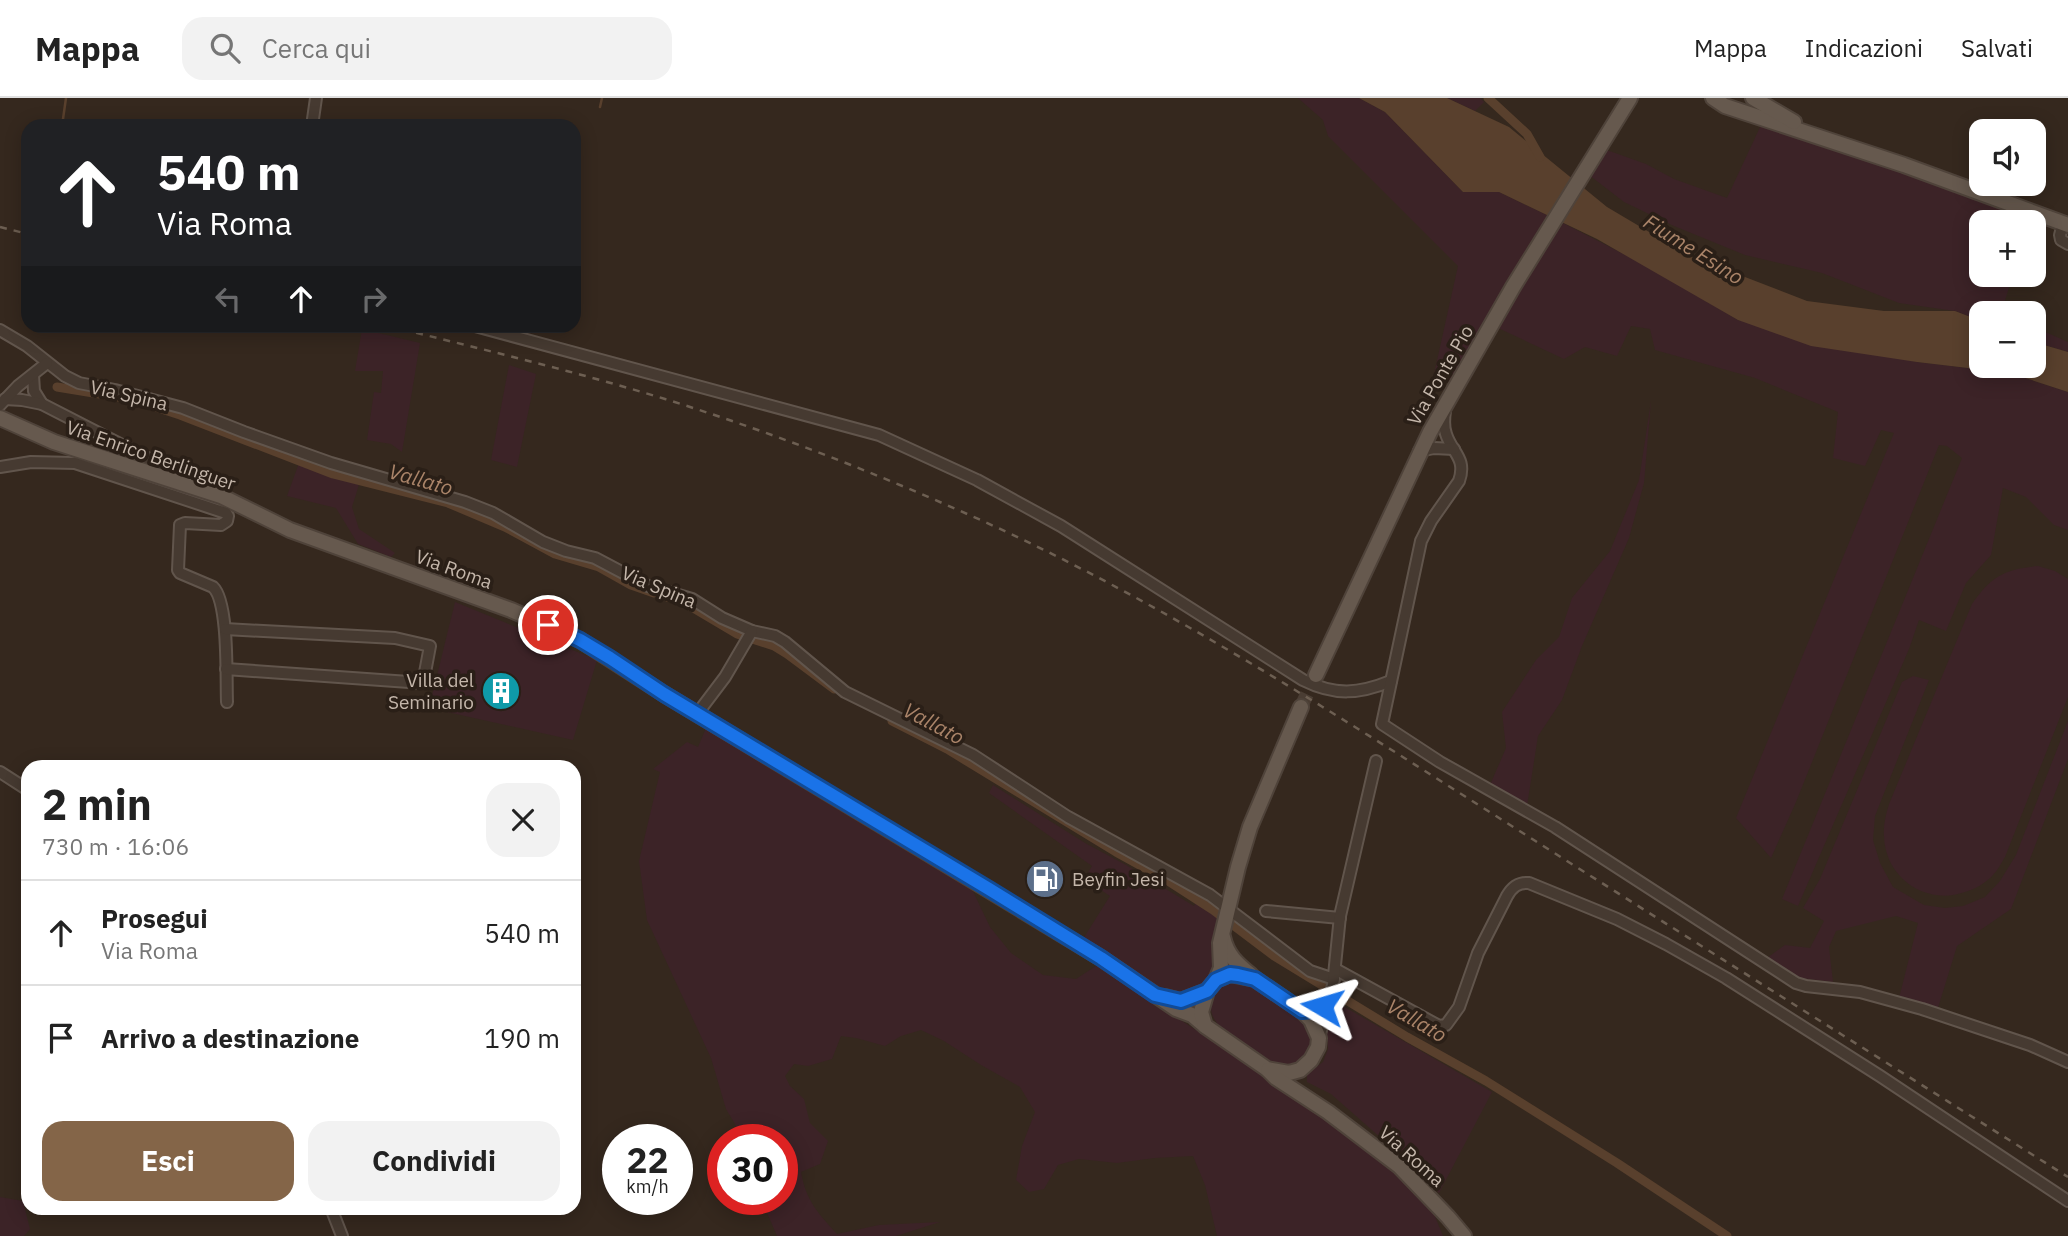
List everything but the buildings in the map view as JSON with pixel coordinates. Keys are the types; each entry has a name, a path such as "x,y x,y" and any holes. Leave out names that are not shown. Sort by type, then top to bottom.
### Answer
{"main road":[{"path":"1713,98 1725,106 2066,224"},
{"path":"1753,98 1830,141"},
{"name":"Via Ponte Pio","path":"1316,675 1419,451 1513,287 1629,102"},
{"name":"Via Enrico Berlinguer","path":"2,410 54,442 220,496 290,530"},
{"name":"Via Roma","path":"290,530 511,610 580,640 744,743 1101,958 1176,1009 1192,1015 1399,1166 1464,1236"},
{"path":"1205,1026 1201,1012 1221,968 1219,953 1225,920 1250,827 1301,707"},
{"path":"1225,920 1225,948 1231,957 1255,979 1302,1011 1311,1020 1319,1038 1316,1053 1300,1070 1289,1073 1267,1069"},
{"path":"1155,995 1181,1001 1230,974 1255,979"},
{"path":"1300,1070 1301,1085 1328,1112"}],"street":[{"path":"313,119 316,98"},
{"path":"2066,224 2060,235 2061,240 2068,244"},
{"name":"Via Spina","path":"0,330 79,383 183,408 331,463 465,502 493,513 543,542 595,558 648,586 692,599 749,636 775,636 845,692 974,755 1068,817 1210,895 1225,920 1310,971 1334,978 1438,1026 1446,1026 1459,1007 1478,953 1507,896 1517,885 1529,883 1617,919 1726,978 2068,1201"},
{"path":"501,333 878,435 976,480 1061,526 1303,680 1318,687 1342,692 1370,690 1391,681"},
{"path":"2,410 47,363"},
{"path":"33,375 34,391 42,404"},
{"name":"Via Spina","path":"2,410 22,400 42,404 220,496"},
{"path":"1447,403 1444,422 1446,434 1462,465 1462,474 1427,527 1421,541 1382,724 1440,762 1555,827 1788,979 1806,986 1860,992 1922,1009 2030,1045 2068,1062"},
{"path":"1430,432 1439,431 1446,434"},
{"path":"1430,432 1440,444 1454,449"},
{"path":"1419,451 1434,448 1454,449"},
{"path":"0,467 31,462 75,463 223,511 228,516 227,521 220,525 182,523 179,528 178,570 217,590 225,629 227,702"},
{"path":"225,629 395,638 430,646 423,682 226,669"},
{"path":"697,714 725,677 749,636"},
{"path":"1319,1038 1334,978 1340,918 1377,761"},
{"path":"0,772 21,786"},
{"path":"1266,911 1340,918"},
{"path":"1302,1011 1315,1010 1329,999"},
{"path":"334,1215 342,1236"}],"shaded area":[{"path":"1298,98 1359,98 1385,112 1463,192 1499,192 1549,216 1449,382 1434,374 1458,266 1328,136 1323,120"},
{"path":"1359,98 1447,98 1509,127 1607,207 1688,255 1807,301 1884,311 1955,311 1969,316 1969,368 1811,346 1738,320 1597,239 1499,192 1463,192 1385,112"},
{"path":"1447,98 1480,98 1484,102 1475,111"},
{"path":"1762,123 2009,210 1969,210 1969,287 2009,287 2005,301 1969,301 1969,316 1955,311 1899,303 1822,273 1745,255 1674,226 1624,202 1589,175 1604,149 1727,198"},
{"path":"1563,223 1647,266 1738,320 1917,362 1969,368 1969,378 2025,378 2068,392 2068,530 2054,525 2026,497 2003,488 1991,555 1966,583 1946,631 1919,620 1798,906 1782,899 1962,458 1947,446 1939,445 1771,858 1736,818 1894,433 1881,430 1865,466 1833,458 1838,412 1755,378 1655,350 1650,329 1631,326 1617,356 1585,347 1564,359 1496,327"},
{"path":"2046,332 2068,342 2068,352 2046,346"},
{"path":"361,333 379,333 420,343 402,452 391,444 367,440 374,392 381,393 383,371 355,371"},
{"path":"2046,346 2068,352 2068,392 2025,378 2046,378"},
{"path":"509,365 536,374 517,467 491,460"},
{"path":"1651,401 1644,483 1629,538 1582,646 1562,700 1538,736 1527,806 1490,785 1506,748 1502,712 1536,660 1559,637 1572,598 1610,551 1639,480"},
{"path":"300,455 362,475 352,507 359,529 395,553 391,557 358,544 336,508 287,496"},
{"path":"2038,566 2055,571 2068,579 2068,697 2005,857 1996,871 1984,883 1965,892 1936,895 1922,892 1900,876 1886,851 1884,828 1889,804 1972,604 1993,580 2016,569"},
{"path":"455,602 597,660 573,740 429,708"},
{"path":"1913,676 1929,680 1875,816 1873,840 1880,863 1893,887 1924,905 1945,908 1963,906 1985,897 2000,881 2016,855 2068,721 2068,759 2011,909 1957,946 1937,1011 1899,998 1918,923 1896,916 1836,931 1829,947 1833,982 1800,978 1767,958 1785,945 1810,948 1824,921 1803,908 1820,879 1902,682"},
{"path":"706,728 969,883 990,927 1011,953 1043,975 1076,979 1099,964 1262,1072 1384,1162 1430,1204 1443,1236 1217,1236 1205,1185 1193,1156 1117,1163 1079,1159 1058,1165 1044,1189 1029,1192 1016,1180 1022,1146 1035,1112 1020,1087 921,1030 901,1036 885,1046 841,1036 832,1059 808,1066 794,1064 785,1076 790,1086 804,1099 810,1123 828,1141 820,1164 801,1172 810,1199 837,1234 879,1225 940,1222 896,1236 777,1236 768,1215 798,1215 798,1124 735,1124 726,1109 711,1058 647,920 639,861 660,772 653,769 687,742 698,747"},
{"path":"993,785 1085,843 1194,906 1201,893 1219,907 1213,942 1215,961 1212,975 1198,988 1183,996 1169,994 1083,939 1110,896 1084,879 1092,866 989,793"},
{"path":"1235,982 1247,983 1300,1018 1309,1032 1310,1042 1303,1057 1296,1062 1278,1064 1238,1042 1219,1026 1211,1007 1214,996 1223,986"},
{"path":"1336,1002 1492,1092 1439,1193 1331,1094 1307,1082 1307,1074 1323,1062 1328,1049 1327,1033"},
{"path":"0,1197 21,1201 21,1215 26,1215 30,1229 24,1236 0,1236"}],"waterway":[{"path":"63,119 66,98"},
{"path":"600,107 602,98"},
{"path":"1488,98 1527,134 1540,157"},
{"name":"Vallato","path":"57,387 124,398"},
{"name":"Vallato","path":"137,401 333,474 448,503 505,527 555,554 599,567 631,585 654,593"},
{"name":"Vallato","path":"667,597 683,602 737,634 774,646 834,689"},
{"name":"Vallato","path":"892,721 947,749 1165,879 1213,910 1274,956 1407,1037 1486,1081 1727,1236"}],"tunnel":[{"path":"1301,707 1316,675"}],"railway":[{"path":"0,227 21,232"},
{"path":"417,333 596,379 746,426 906,488 1052,554 1182,623 1309,698 2068,1177"}],"place":[{"name":"Villa del Seminario","path":"501,691"},
{"name":"Beyfin Jesi","path":"1045,879"}],"route":[{"path":"548,625 580,640 664,694 989,889 1101,958 1155,995 1181,1001 1207,991 1216,980 1230,974 1255,979 1302,1011 1315,1010 1322,1006"}],"water label":[{"name":"Fiume Esino","path":"1694,249"}]}
